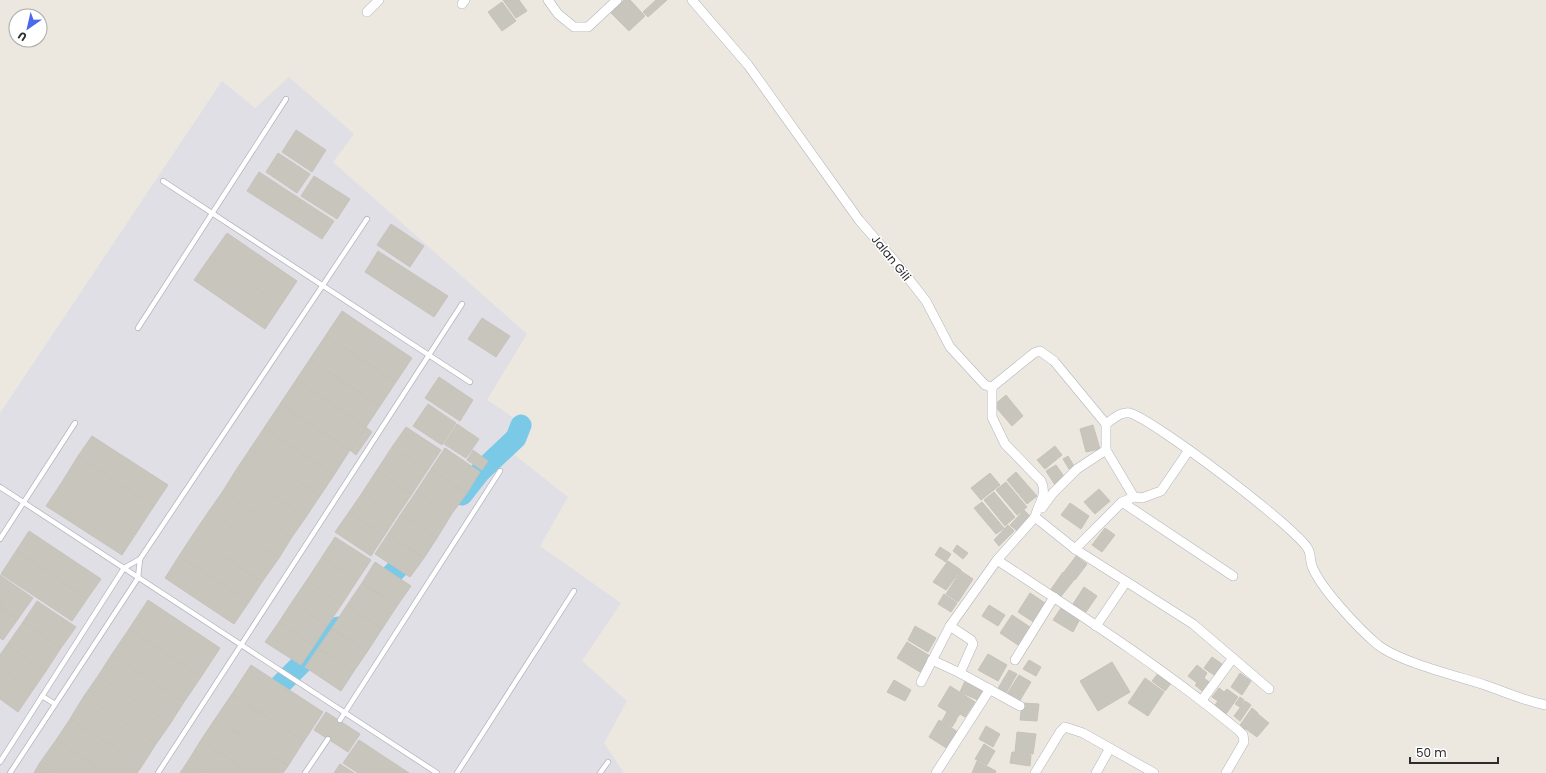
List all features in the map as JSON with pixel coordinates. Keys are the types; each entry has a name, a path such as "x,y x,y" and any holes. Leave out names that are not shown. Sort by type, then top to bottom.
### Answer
{"street":[{"path":"367,12 379,0"},
{"path":"548,0 558,14 574,27 588,27 607,4 617,0"},
{"name":"Jalan Gili","path":"692,0 748,65 859,220 898,265 921,295 950,347 984,385 992,387"},
{"path":"1035,517 1044,494 1044,488 1033,472 1005,444 992,417 992,387 1034,353 1040,351 1054,361 1106,424 1106,450 1134,497"},
{"path":"1106,424 1122,413 1129,413 1155,427 1189,450 1284,524 1308,548 1312,566 1325,589 1378,645 1395,655 1425,666 1546,705"},
{"path":"921,682 950,626 997,560 1035,517 1053,493 1077,469 1106,450"},
{"path":"1076,549 1122,502 1134,497 1142,498 1161,491 1189,450"},
{"path":"1122,502 1233,576"},
{"path":"1035,517 1076,549 1193,624 1269,689"},
{"path":"997,560 1054,597 1202,700 1243,736 1244,742 1241,750 1226,773"},
{"path":"1096,626 1126,582"},
{"path":"1015,660 1054,597"},
{"path":"950,626 971,640 973,644 960,672"},
{"path":"1202,700 1233,658"},
{"path":"932,660 960,672 1020,706"},
{"path":"936,773 990,689"},
{"path":"1035,773 1060,732 1065,727 1083,733 1154,773"},
{"path":"1096,773 1110,748"}],"lane":[{"path":"138,328 286,99"},
{"path":"163,181 470,382"},
{"path":"0,762 124,568 140,559 324,285 366,219"},
{"path":"158,773 462,304"},
{"path":"0,539 75,423"},
{"path":"340,720 500,470"},
{"path":"0,487 437,773"},
{"path":"10,773 138,578 140,559"},
{"path":"457,773 574,591"},
{"path":"42,696 55,704"},
{"path":"305,773 328,739"},
{"path":"600,773 608,762"}],"shaded area":[{"path":"289,77 354,134 333,162 527,334 487,400 526,426 508,450 568,497 540,546 621,603 582,661 627,701 604,743 624,773 0,773 0,413 222,81 255,108"}],"building":[{"path":"503,0 519,0 527,11 516,18"},
{"path":"624,0 630,0 645,16 629,31 611,13"},
{"path":"656,0 667,0 648,17 643,12"},
{"path":"502,2 516,21 502,31 488,12"},
{"path":"296,130 326,150 312,172 282,152"},
{"path":"278,153 310,174 297,193 266,172"},
{"path":"259,172 334,221 322,239 247,191"},
{"path":"314,176 350,199 337,219 301,196"},
{"path":"391,224 424,246 410,267 377,245"},
{"path":"227,233 297,281 281,305 210,257"},
{"path":"378,251 448,296 434,317 365,272"},
{"path":"210,257 281,305 265,329 194,280"},
{"path":"342,311 412,358 396,382 326,335"},
{"path":"482,318 510,336 496,357 468,339"},
{"path":"326,335 396,382 380,406 310,359"},
{"path":"310,359 380,406 366,427 296,380"},
{"path":"439,377 473,400 460,421 425,398"},
{"path":"296,380 366,427 350,450 280,404"},
{"path":"1006,395 1023,416 1012,426 994,405"},
{"path":"280,404 350,450 334,475 264,428"},
{"path":"428,404 456,423 442,445 413,426"},
{"path":"457,424 479,439 466,458 444,444"},
{"path":"1093,425 1100,449 1086,452 1080,429"},
{"path":"366,427 372,432 356,455 350,450"},
{"path":"406,427 441,450 427,471 392,447"},
{"path":"264,428 334,475 320,496 250,449"},
{"path":"92,436 168,485 154,506 78,456"},
{"path":"1055,446 1062,455 1045,469 1037,460"},
{"path":"392,447 427,471 412,494 377,470"},
{"path":"445,448 480,472 467,493 431,469"},
{"path":"250,449 320,496 306,517 236,470"},
{"path":"473,450 488,461 482,470 467,460"},
{"path":"78,456 154,506 137,532 62,482"},
{"path":"1068,456 1074,466 1069,469 1063,459"},
{"path":"1056,465 1065,478 1055,485 1046,471"},
{"path":"431,469 467,493 451,515 416,492"},
{"path":"236,470 306,517 292,537 223,491"},
{"path":"377,470 412,494 397,516 362,493"},
{"path":"1016,472 1037,496 1027,504 1007,480"},
{"path":"990,473 1000,485 981,500 971,488"},
{"path":"62,482 137,532 122,555 46,506"},
{"path":"1006,482 1027,507 1017,515 996,490"},
{"path":"1099,489 1110,501 1095,514 1084,502"},
{"path":"223,491 292,537 279,558 209,511"},
{"path":"416,492 451,515 437,538 401,514"},
{"path":"994,492 1015,517 1005,526 984,500"},
{"path":"362,493 397,516 384,536 349,512"},
{"path":"982,502 1004,528 996,534 974,508"},
{"path":"1070,503 1089,516 1081,529 1061,515"},
{"path":"1024,510 1030,516 1017,531 1010,525"},
{"path":"209,511 279,558 262,582 192,536"},
{"path":"349,512 384,536 371,556 335,532"},
{"path":"401,514 437,538 424,558 388,534"},
{"path":"1008,525 1014,531 999,546 994,540"},
{"path":"1105,528 1115,535 1102,552 1092,545"},
{"path":"29,531 101,579 87,599 16,551"},
{"path":"388,534 424,558 410,577 375,554"},
{"path":"192,536 262,582 249,602 179,556"},
{"path":"335,537 371,560 357,581 322,557"},
{"path":"957,545 968,553 963,559 953,551"},
{"path":"940,547 951,554 946,562 935,555"},
{"path":"16,551 87,599 72,621 1,574"},
{"path":"179,556 249,602 234,624 165,578"},
{"path":"1076,556 1087,564 1075,580 1064,572"},
{"path":"322,557 357,581 342,604 307,580"},
{"path":"948,561 961,570 946,590 933,582"},
{"path":"375,562 411,586 397,606 362,583"},
{"path":"961,571 973,579 958,602 946,594"},
{"path":"1063,572 1074,580 1059,599 1049,592"},
{"path":"0,575 33,598 18,619 0,607"},
{"path":"307,580 342,604 327,626 292,602"},
{"path":"362,583 397,606 382,629 347,605"},
{"path":"1084,587 1097,596 1086,612 1073,604"},
{"path":"1030,593 1048,605 1035,623 1018,612"},
{"path":"944,594 957,603 951,612 938,604"},
{"path":"148,600 220,648 201,677 129,629"},
{"path":"37,601 76,627 61,648 23,622"},
{"path":"292,602 327,626 314,646 279,622"},
{"path":"347,605 382,629 367,652 332,628"},
{"path":"989,605 1005,615 998,626 982,616"},
{"path":"0,607 18,619 3,640 0,638"},
{"path":"1061,608 1080,619 1073,632 1053,620"},
{"path":"1012,615 1033,629 1021,647 1000,633"},
{"path":"23,622 61,648 46,671 7,645"},
{"path":"279,622 314,646 301,665 265,642"},
{"path":"915,626 936,638 928,652 908,640"},
{"path":"332,628 367,652 354,671 318,648"},
{"path":"129,629 201,677 184,702 112,654"},
{"path":"907,642 930,656 920,672 897,658"},
{"path":"7,645 46,671 33,690 0,668 0,655"},
{"path":"318,648 354,671 341,691 305,667"},
{"path":"112,654 184,702 170,724 98,676"},
{"path":"988,654 1007,665 998,681 978,670"},
{"path":"1212,657 1222,664 1214,675 1204,668"},
{"path":"1029,660 1041,667 1036,676 1023,669"},
{"path":"1112,662 1130,692 1098,711 1080,681"},
{"path":"251,665 323,712 304,741 232,694"},
{"path":"1197,665 1207,673 1204,678 1209,682 1202,691 1195,685 1197,683 1188,676"},
{"path":"0,668 33,690 18,712 0,699"},
{"path":"1009,670 1017,674 1005,695 997,690"},
{"path":"1159,672 1172,682 1165,691 1152,681"},
{"path":"1240,673 1251,681 1242,695 1231,687"},
{"path":"1019,675 1031,682 1019,702 1007,694"},
{"path":"98,676 170,724 156,744 84,696"},
{"path":"1145,678 1164,692 1148,716 1128,703"},
{"path":"966,679 986,689 980,701 960,692"},
{"path":"894,680 911,690 905,701 887,692"},
{"path":"950,686 975,702 965,717 960,714 957,718 938,706"},
{"path":"1219,688 1224,692 1227,689 1238,697 1226,714 1215,705 1218,701 1212,697"},
{"path":"232,694 304,741 288,766 215,719"},
{"path":"84,696 156,744 142,766 70,719"},
{"path":"1240,697 1244,700 1240,707 1235,704"},
{"path":"1245,701 1251,705 1240,721 1234,716"},
{"path":"1022,703 1039,704 1037,721 1020,720"},
{"path":"1252,708 1258,713 1243,732 1238,728"},
{"path":"326,712 360,734 348,752 314,730"},
{"path":"947,712 957,719 952,727 942,721"},
{"path":"1258,714 1269,723 1257,737 1246,729"},
{"path":"70,719 142,766 137,773 106,773 56,740"},
{"path":"215,719 288,766 283,773 251,773 201,740"},
{"path":"939,720 958,732 948,749 929,737"},
{"path":"986,726 1000,734 993,747 979,739"},
{"path":"1017,732 1036,734 1033,754 1015,752"},
{"path":"56,740 106,773 53,773 39,764"},
{"path":"201,740 251,773 207,773 188,761"},
{"path":"359,740 409,773 358,773 343,763"},
{"path":"984,744 995,751 987,765 975,759"},
{"path":"1012,752 1031,755 1030,766 1010,763"},
{"path":"188,761 207,773 180,773"},
{"path":"977,761 996,771 995,773 972,773"},
{"path":"39,764 53,773 34,773"},
{"path":"340,764 354,773 334,773"}],"waterway":[{"path":"462,495 480,472 516,438 521,425"},
{"path":"372,594 418,548"},
{"path":"260,705 338,627"}]}
